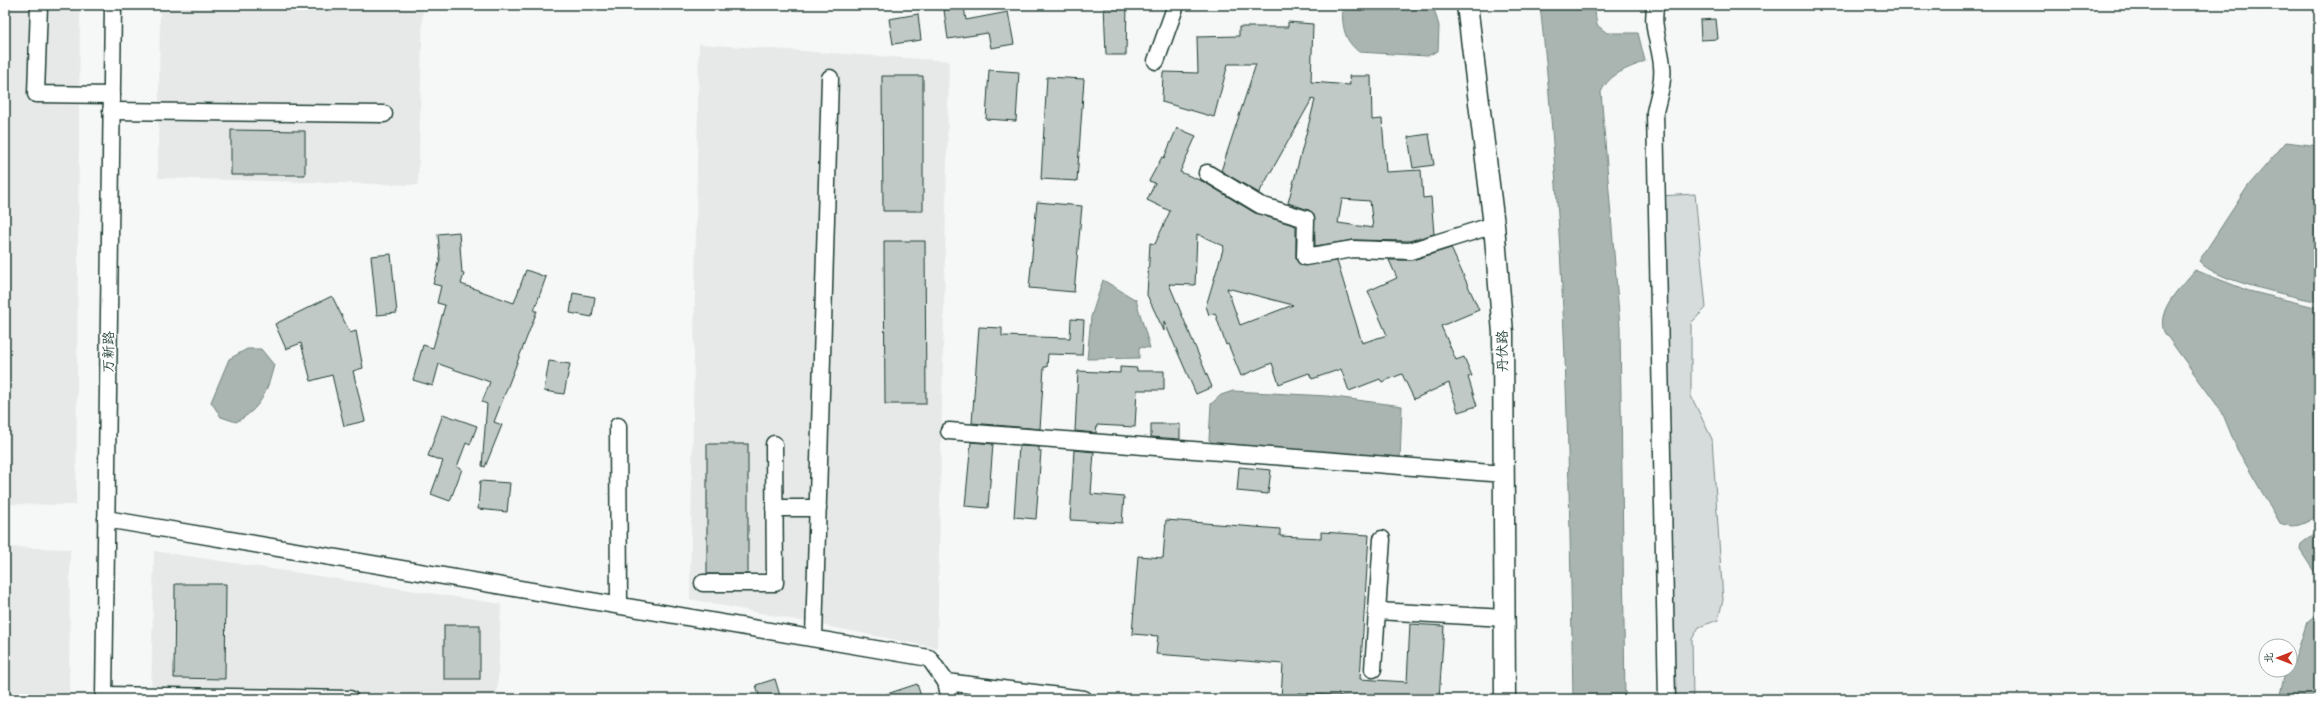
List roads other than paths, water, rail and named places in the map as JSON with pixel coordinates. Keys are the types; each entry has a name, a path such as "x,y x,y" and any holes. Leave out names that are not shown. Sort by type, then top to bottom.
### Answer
{"main road":[{"name":"丹伏路","path":"1467,5 1494,225 1503,334 1505,699"}],"street":[{"path":"39,5 36,94 112,103 384,114"},
{"name":"万新路","path":"104,697 113,5"},
{"path":"1156,62 1176,5"},
{"path":"1656,5 1653,14 1662,67 1662,80 1655,112 1667,699"},
{"path":"814,637 830,78"},
{"path":"1207,173 1260,205 1306,219 1305,257 1353,249 1410,251 1494,225"},
{"path":"618,426 618,605"},
{"path":"949,431 1504,474"},
{"path":"703,583 774,583 774,444"},
{"path":"774,508 818,508"},
{"path":"106,519 814,637 929,658 946,682 950,699"},
{"path":"1373,668 1382,539"},
{"path":"1377,611 1505,618"},
{"path":"946,682 1084,699"},
{"path":"104,697 350,699"}]}
